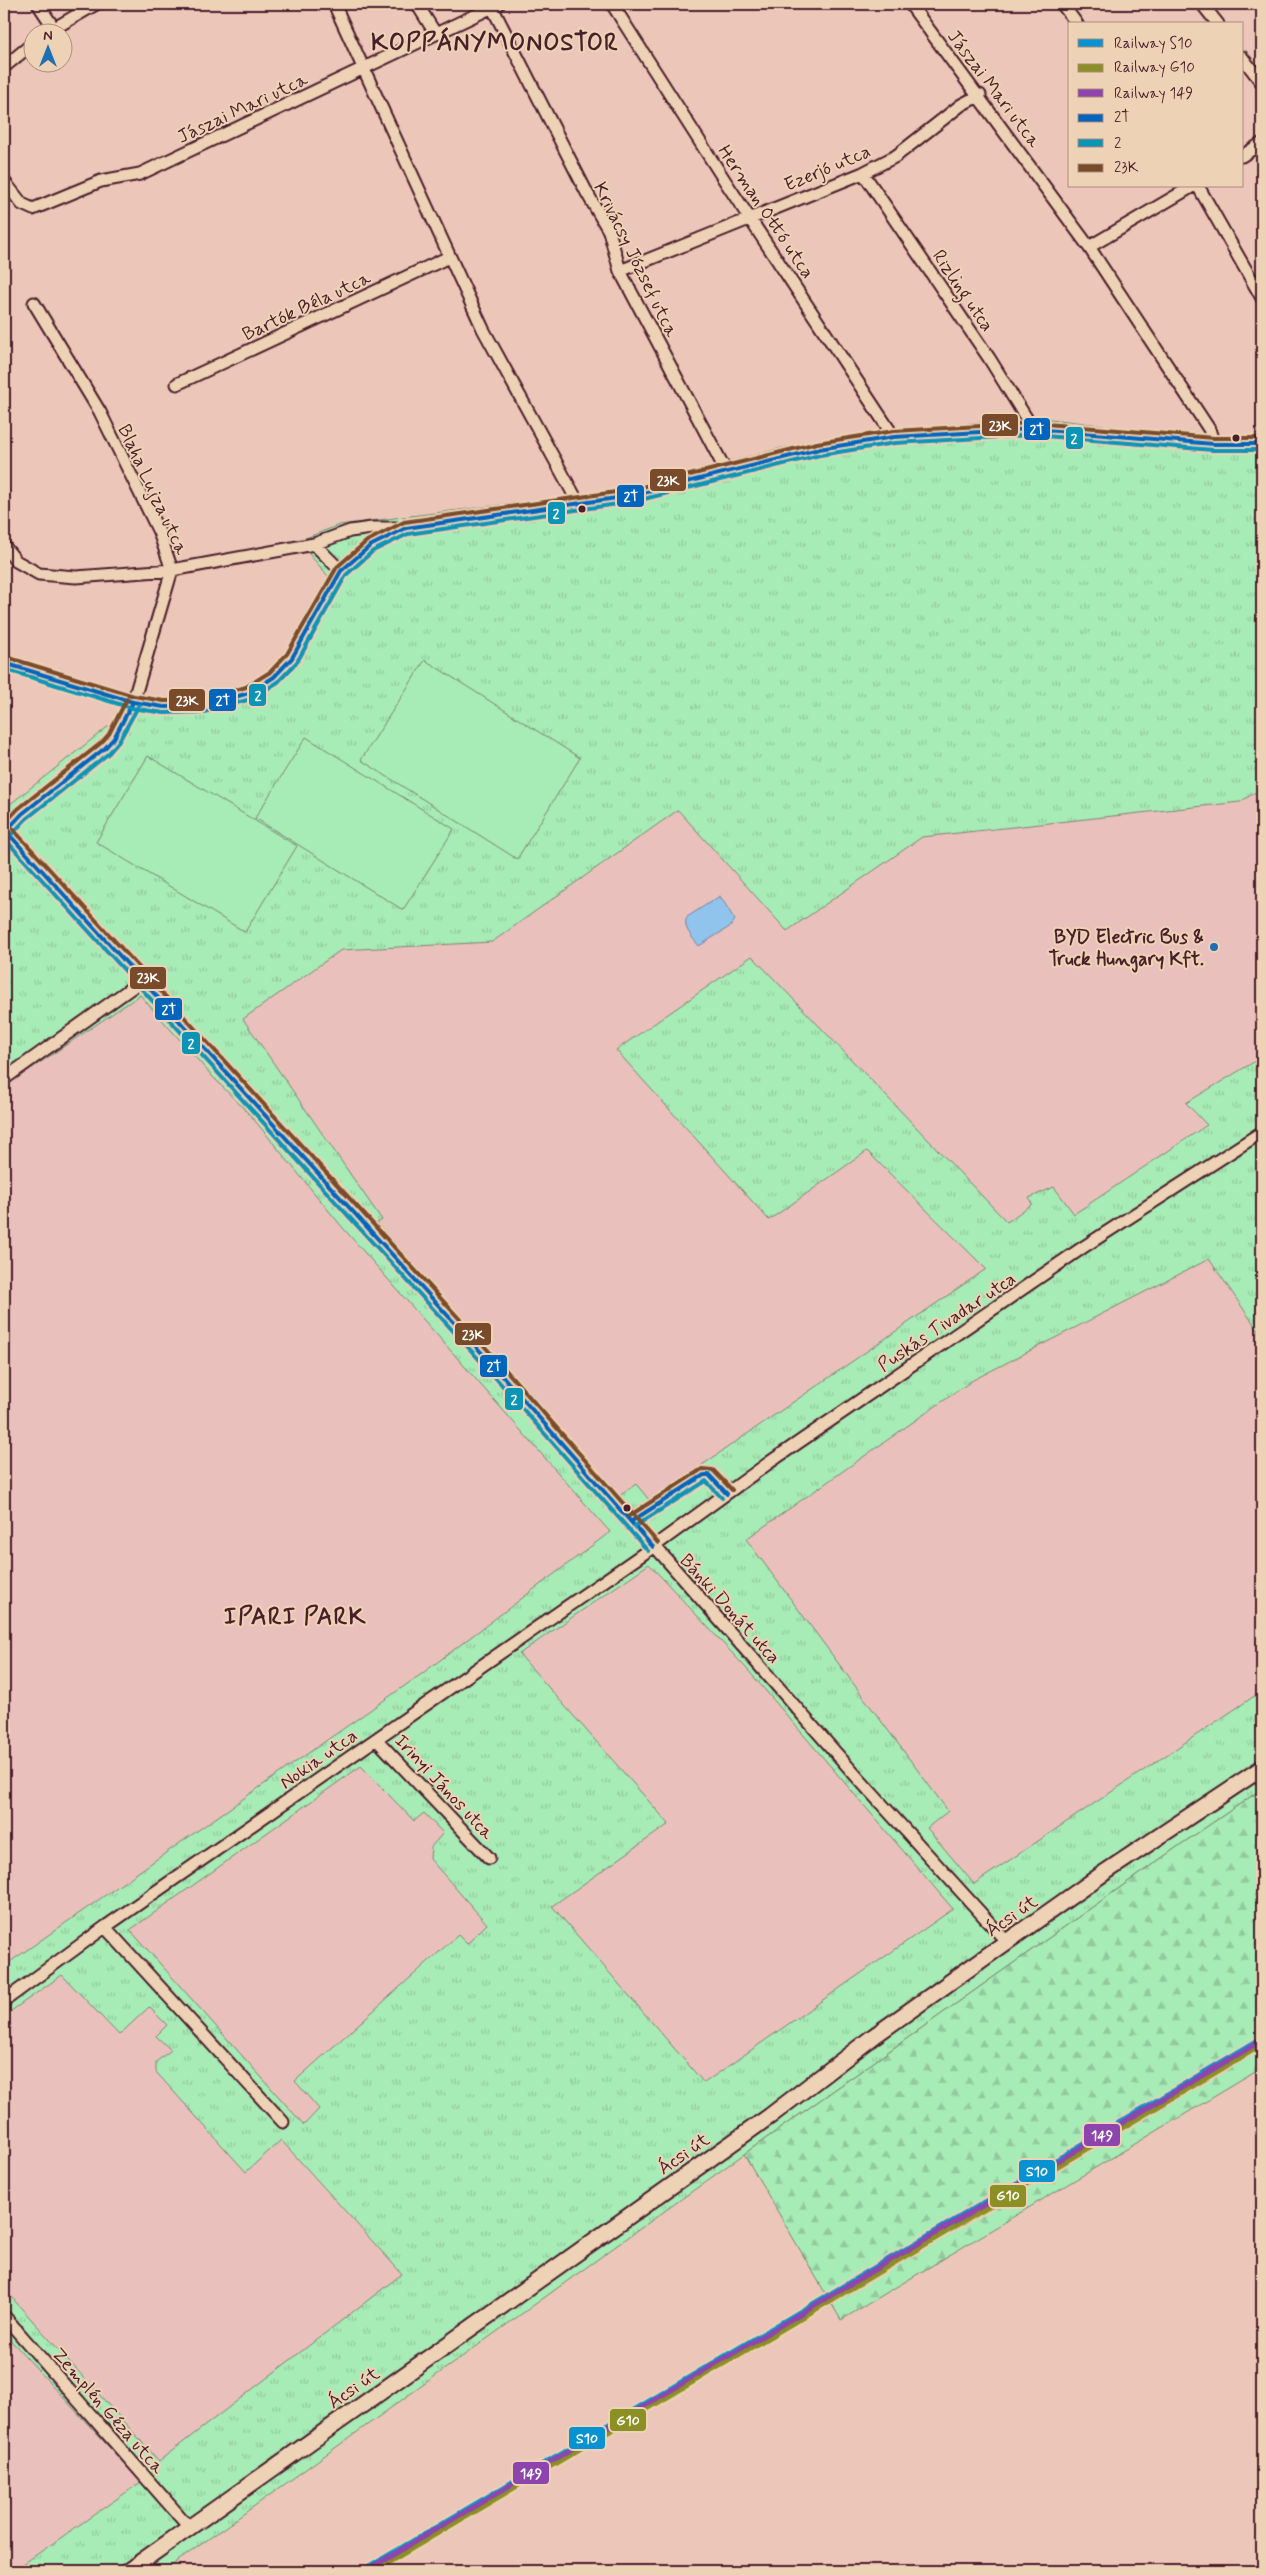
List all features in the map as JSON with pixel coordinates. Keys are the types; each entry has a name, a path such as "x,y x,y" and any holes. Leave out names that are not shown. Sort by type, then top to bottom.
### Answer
{"main road":[{"name":"Ácsi út","path":"128,2571 770,2116 874,2036 1101,1875 1262,1768"}],"street":[{"path":"38,4 47,22"},
{"path":"65,22 96,4"},
{"path":"334,4 483,329 579,504"},
{"path":"417,4 435,33"},
{"name":"Herman Ottó utca","path":"612,4 894,437"},
{"name":"Jászai Mari utca","path":"910,4 980,95 1089,247 1209,429 1214,444"},
{"path":"1062,4 1076,22"},
{"path":"1202,4 1216,22"},
{"name":"Jászai Mari utca","path":"4,181 22,204 33,209 101,181 140,174 495,5"},
{"name":"Krivácsy József utca","path":"495,5 586,194 609,231 620,271 726,471"},
{"path":"4,66 22,52"},
{"path":"1244,60 1262,83"},
{"name":"Ezerjó utca","path":"620,271 863,173 896,156 960,105 980,95"},
{"path":"1244,155 1262,144"},
{"name":"Rizling utca","path":"863,173 989,358 1032,429"},
{"path":"1089,247 1190,188"},
{"path":"1199,188 1262,298"},
{"name":"Bartók Béla utca","path":"177,384 449,257"},
{"name":"Blaha Lujza utca","path":"5,832 22,814 105,748 119,730 133,702 172,570 159,532 100,412 34,303"},
{"path":"4,546 16,561 27,569 56,577 172,570 314,544 328,537 365,529 406,528 631,496 820,449 894,437 1032,429 1214,444 1262,444"},
{"path":"4,663 133,702 164,707 203,706 249,693 274,677 292,658 341,571 370,546 406,528"},
{"path":"314,544 341,571"},
{"name":"Bánki Donát utca","path":"5,832 492,1363 856,1777 1007,1942"},
{"path":"4,1079 142,981"},
{"name":"Puskás Tivadar utca","path":"654,1547 770,1462 1082,1248 1262,1132"},
{"name":"Nokia utca","path":"4,2001 105,1927 654,1547"},
{"name":"Irinyi János utca","path":"376,1739 489,1858"},
{"path":"105,1927 283,2122"},
{"name":"Zemplén Géza utca","path":"4,2316 189,2527"}],"shaded area":[{"path":"1262,788 1262,1057 1186,1103 1207,1125 1073,1214 1029,1198 1032,1204 1007,1222 752,957 867,1150 986,1269 650,1501 620,1496 528,1390 377,1223 381,1220 243,1018 341,950 492,942 679,810 787,931 922,837 1240,802"},
{"path":"140,995 212,1076 251,1116 343,1228 610,1532 423,1673 4,1966 4,1087"},
{"path":"1209,1259 1262,1336 1262,1691 974,1884 926,1828 948,1811 746,1539 973,1380"},
{"path":"649,1564 747,1669 953,1909 705,2083 552,1906 668,1823 519,1654"},
{"path":"361,1766 414,1821 424,1812 444,1834 431,1847 430,1859 487,1924 467,1945 458,1935 295,2081 319,2109 303,2125 130,1930"},
{"path":"62,1975 119,2035 149,2006 167,2025 171,2050 157,2062 156,2072 246,2172 280,2140 402,2275 159,2461 4,2289 4,2016"},
{"path":"4,2333 141,2482 13,2571 4,2571"}],"green space":[{"path":"1035,417 1199,437 1262,437 1262,788 1240,802 922,837 787,931 678,810 492,942 341,950 243,1019 382,1220 377,1223 528,1390 619,1496 636,1484 650,1501 986,1269 867,1151 769,1220 616,1050 752,956 1007,1222 1032,1204 1029,1198 1054,1187 1074,1214 1207,1125 1186,1103 1262,1057 1262,1336 1209,1259 973,1380 746,1539 948,1811 927,1828 974,1884 1262,1691 1262,1789 744,2154 164,2571 13,2571 141,2482 4,2333 4,2289 159,2461 402,2274 281,2140 246,2172 156,2072 156,2062 171,2050 156,2036 167,2025 149,2007 119,2035 62,1975 4,2016 4,1966 423,1673 610,1532 343,1228 251,1116 212,1076 140,995 4,1087 4,809 115,721 125,690 164,701 201,701 218,698 249,685 275,667 292,647 328,576 298,541 339,525 514,503 600,496 781,448 876,432","holes":["649,1564 747,1669 953,1909 704,2083 552,1906 669,1824 519,1654","361,1766 414,1821 424,1813 443,1833 431,1847 430,1859 487,1924 467,1944 458,1935 295,2081 319,2109 304,2125 130,1930"]},
{"path":"425,660 580,758 517,859 361,760"},
{"path":"306,737 454,829 403,910 255,818"},
{"path":"148,756 297,846 245,932 96,842"},
{"path":"1262,1789 1262,2068 841,2320 744,2154"}],"water":[{"path":"720,896 735,920 731,926 699,946 687,929 687,917"}],"rail line":[{"name":"S10","path":"362,2571 1262,2038"},
{"name":"149","path":"374,2566 1259,2042"},
{"name":"G10","path":"374,2571 1262,2045"}],"transit line":[{"name":"23K","path":"6,657 134,696 164,701 202,700 246,687 270,672 287,654 337,567 367,541 404,522 630,490 817,443 894,431 1034,423 1214,438 1262,438"},
{"name":"2T","path":"4,663 133,702 164,707 203,706 249,693 274,677 292,658 341,571 370,546 406,528 631,496 819,449 894,437 1033,429 1214,444 1262,444"},
{"name":"2","path":"4,669 132,708 164,713 204,712 251,699 278,682 297,662 346,575 373,551 408,534 632,502 820,455 895,443 1033,435 1213,450 1262,450"},
{"name":"23K","path":"4,824 18,809 101,743 109,734 127,699"},
{"name":"2T","path":"6,831 22,814 105,748 114,738 133,702"},
{"name":"2","path":"11,835 26,819 109,753 119,741 139,705"},
{"name":"23K","path":"11,827 496,1359 658,1543"},
{"name":"2T","path":"6,831 491,1363 653,1547"},
{"name":"2","path":"4,838 486,1367 648,1551"},
{"name":"23K","path":"629,1516 702,1469 713,1470 732,1490"},
{"name":"2T","path":"632,1521 704,1475 709,1475 727,1494"},
{"name":"2","path":"635,1526 706,1481 722,1498"}],"place":[{"name":"BYD Electric Bus & Truck Hungary Kft.","path":"1214,947"}],"district":[{"name":"KOPPÁNYMONOSTOR","path":"495,42"},
{"name":"IPARI PARK","path":"295,1616"}]}
